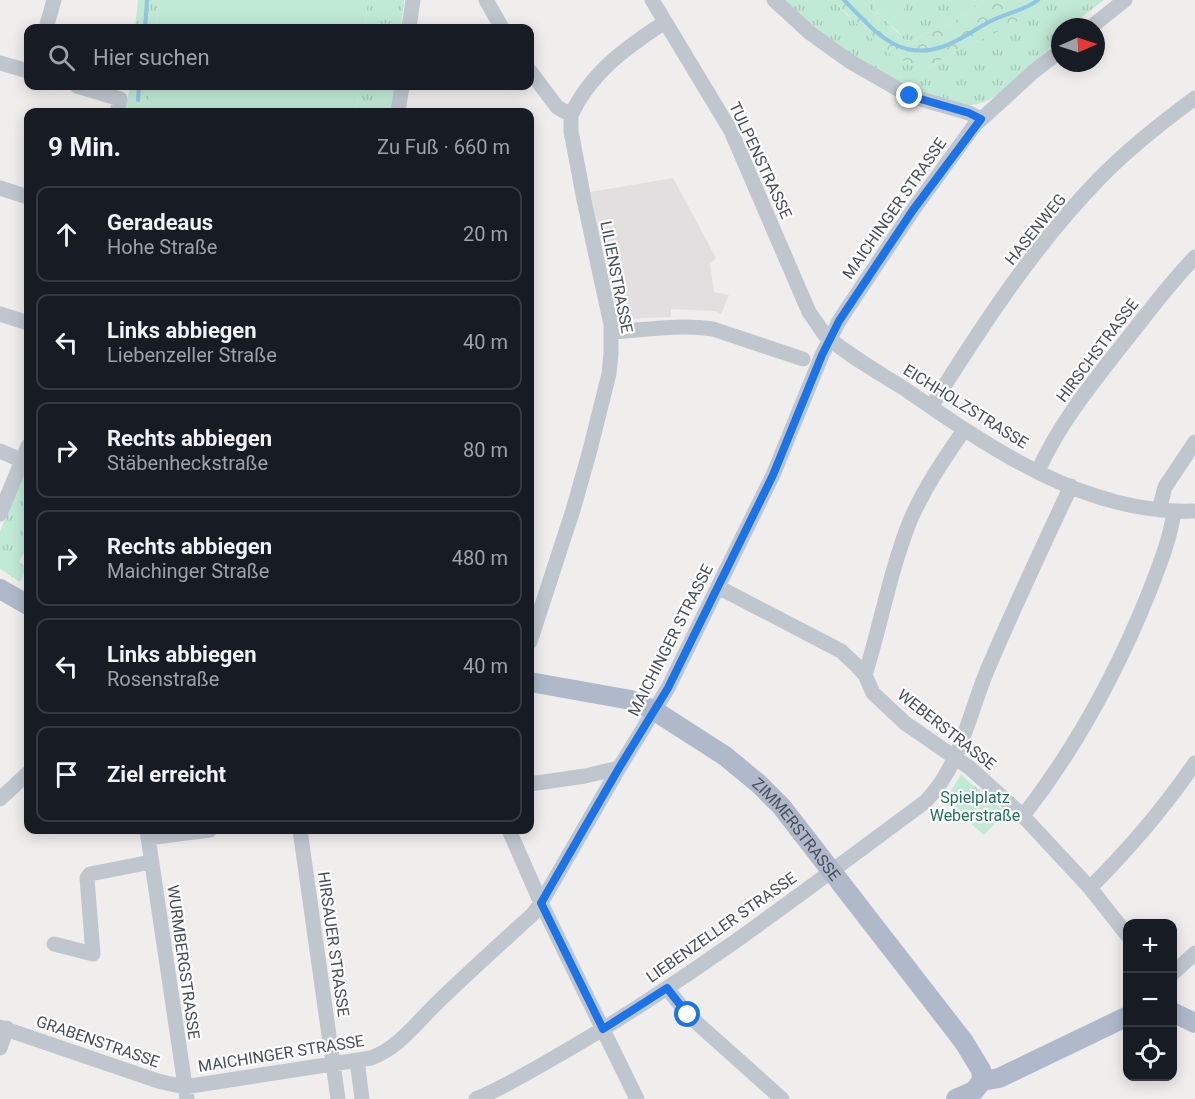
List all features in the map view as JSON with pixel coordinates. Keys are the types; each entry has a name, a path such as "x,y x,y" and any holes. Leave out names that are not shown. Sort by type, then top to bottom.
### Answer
{"main road":[{"path":"0,589 24,603"},
{"name":"ZIMMERSTRASSE","path":"534,683 631,700 655,711 725,756 759,784 781,806 832,870 964,1042 981,1070 982,1081"},
{"path":"1177,1014 1195,1023"},
{"path":"956,1099 974,1091 982,1081 999,1078 1123,1018"}],"street":[{"path":"47,24 53,0"},
{"path":"409,24 413,0"},
{"path":"486,0 500,24"},
{"name":"TULPENSTRASSE","path":"651,0 731,131 809,312 815,323 830,339"},
{"path":"774,0 810,33 849,61 910,96 969,113 981,119"},
{"path":"1102,18 1125,0"},
{"path":"534,76 557,107 571,115 577,101 601,71 632,44 665,22"},
{"name":"MAICHINGER STRASSE","path":"186,1093 381,1054 399,1042 437,1003 533,914 655,711 773,475 839,321 913,210 981,119 1051,58"},
{"path":"0,63 24,70"},
{"path":"85,90 118,106"},
{"path":"399,108 401,90"},
{"name":"HASENWEG","path":"931,407 1041,247 1079,202 1098,180 1126,154 1195,98"},
{"name":"LILIENSTRASSE","path":"534,630 573,510 609,374 612,332 584,200 571,131 571,115"},
{"path":"0,189 24,196"},
{"name":"HIRSCHSTRASSE","path":"1038,471 1055,438 1088,389 1167,287 1195,257"},
{"path":"0,314 24,322"},
{"path":"612,332 672,327 713,329 803,359"},
{"name":"EICHHOLZSTRASSE","path":"830,339 995,450 1038,471 1115,502 1167,511 1195,511"},
{"path":"865,675 888,586 910,520 936,471 964,430"},
{"path":"1023,816 1041,792 1100,699 1137,622 1168,543 1165,487 1195,442"},
{"path":"0,452 23,461"},
{"path":"0,514 24,458"},
{"name":"LIEBENZELLER STRASSE","path":"476,1099 513,1082 603,1029 704,964 925,802 939,788 955,758 987,669 1071,486"},
{"name":"WEBERSTRASSE","path":"718,587 841,651 865,675 873,693 905,723 970,768 1023,816 1090,888 1123,930"},
{"path":"1090,888 1127,851 1175,792 1195,763"},
{"path":"534,783 585,776 619,768"},
{"path":"0,799 24,777"},
{"name":"WURMBERGSTRASSE","path":"147,834 186,1093"},
{"name":"HIRSAUER STRASSE","path":"301,834 338,1099"},
{"path":"510,834 637,1099"},
{"path":"54,944 93,954 87,878 90,874 151,862"},
{"path":"1174,973 1195,953"},
{"path":"667,988 688,1015 782,1099"},
{"path":"0,1048 3,1027"},
{"name":"GRABENSTRASSE","path":"3,1027 159,1081 186,1093"},
{"path":"357,1060 362,1099"}],"shaded area":[{"path":"673,178 716,258 710,264 714,292 729,295 721,314 715,311 671,309 671,317 625,319 617,313 590,192"}],"green space":[{"path":"138,0 159,0 156,24 135,24"},
{"path":"159,0 368,0 365,24 156,24"},
{"path":"368,0 404,0 401,24 365,24"},
{"path":"785,0 833,0 847,15 928,68 962,47 981,40 1023,3 1018,0 1104,0 1081,18 1051,18 1051,47 999,94 985,102 969,105 938,99 901,83 850,55"},
{"path":"833,0 863,0 900,39 913,41 939,27 952,23 985,0 1018,0 1023,3 1025,17 981,40 962,47 928,68 906,62 884,51"},
{"path":"863,0 875,0 874,9 900,35 905,0 985,0 952,23 939,27 913,41 900,39"},
{"path":"875,0 905,0 901,35 874,9"},
{"path":"129,90 150,90 149,104 186,108 126,108"},
{"path":"150,90 359,90 356,108 186,108 148,104"},
{"path":"359,90 395,90 393,108 356,108"},
{"path":"24,477 24,553 19,562 24,566 24,574 20,582 0,569 0,531"},
{"name":"Spielplatz Weberstraße","path":"961,775 1006,812 984,835 944,801"}],"waterway":[{"path":"145,24 147,0"},
{"path":"844,0 887,40 912,50 942,47 993,20 1038,0"},
{"path":"138,100 139,90"}],"route":[{"path":"688,1015 667,988 603,1029 541,903 668,688 773,475 822,355 839,321 913,210 981,119 969,113 910,96"}]}
